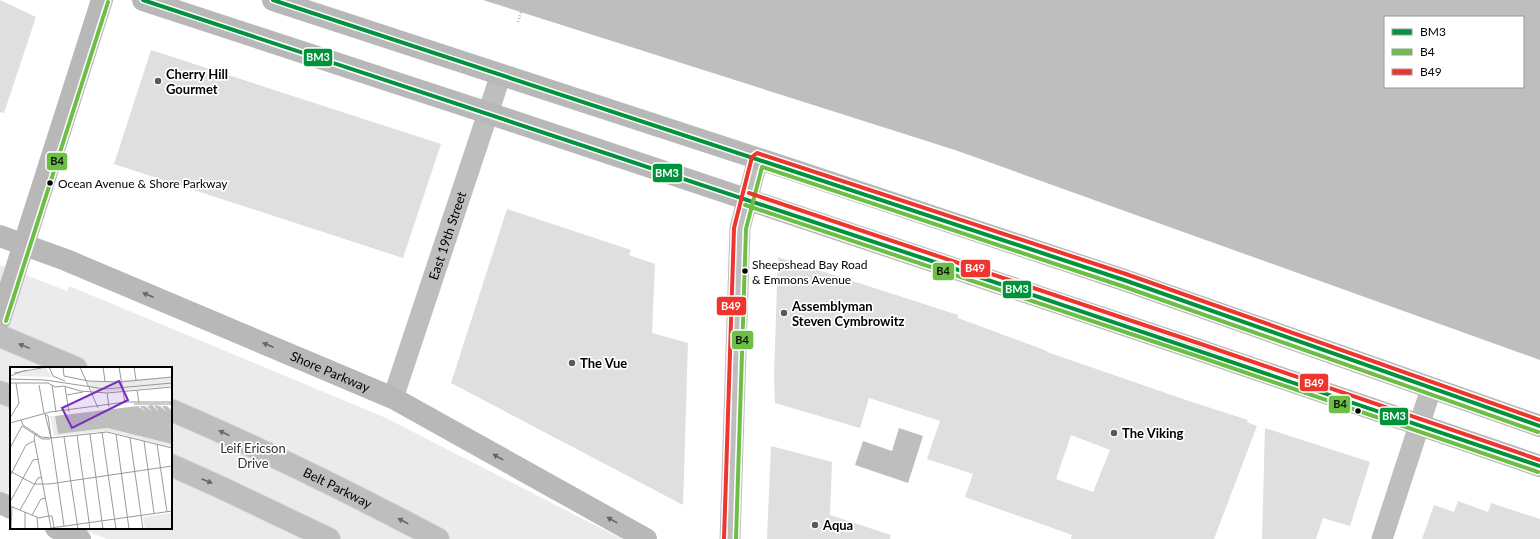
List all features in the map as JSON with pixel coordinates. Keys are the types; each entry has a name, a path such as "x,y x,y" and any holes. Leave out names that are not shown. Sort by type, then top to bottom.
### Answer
{"highway":[{"path":"0,336 74,367"},
{"path":"0,392 10,396"},
{"name":"Belt Parkway","path":"172,410 245,443 386,511 438,539"},
{"path":"172,465 329,539"}],"main road":[{"path":"0,319 102,0"},
{"path":"143,0 747,199 1540,466"},
{"path":"273,0 758,158 1116,278 1540,426"},
{"name":"Shore Parkway","path":"0,236 66,260 393,398 646,539"},
{"path":"0,503 10,508"},
{"path":"58,529 80,539"}],"street":[{"name":"East 19th Street","path":"393,398 501,74"},
{"path":"730,539 740,228 758,158"},
{"path":"1382,539 1431,389"}],"path":[{"path":"518,22 526,0"}],"green space":[{"name":"Leif Ericson Drive","path":"0,265 67,291 69,286 386,418 622,539 107,539 81,529 172,529 172,367 10,367 10,496 0,492"}],"shaded area":[{"path":"483,0 1540,0 1540,360 955,150"},
{"path":"899,428 923,436 908,483 855,465 863,441 892,451"}],"building":[{"path":"0,0 36,17 4,113 0,112"},
{"path":"151,50 441,144 403,258 114,164"},
{"name":"The Vue","path":"507,209 631,250 629,255 655,264 652,333 688,343 683,505 451,383"},
{"path":"778,257 958,315 958,318 1047,352 1248,420 1247,422 1257,426 1214,539 1071,539 1072,535 965,497 973,474 927,459 940,421 869,398 860,428 775,403 774,374","holes":["1071,435 1110,450 1093,492 1056,479"]},
{"path":"1265,428 1370,462 1350,526 1323,518 1316,539 1262,539"},
{"path":"771,446 832,462 830,515 891,535 890,539 767,539"},
{"path":"1458,501 1488,512 1491,503 1540,519 1540,539 1422,539 1434,505 1454,512"}],"transit line":[{"name":"BM3","path":"143,0 842,231 1540,466"},
{"name":"BM3","path":"273,0 1124,280 1540,426"},
{"name":"B4","path":"6,321 108,2"},
{"name":"B49","path":"724,539 734,228 752,157 757,153 1126,274 1540,420"},
{"name":"B4","path":"736,539 746,229 762,167 1122,286 1538,432"},
{"name":"B49","path":"749,193 1201,344 1540,460"},
{"name":"B4","path":"745,205 1538,472"}],"place":[{"name":"Cherry Hill Gourmet","path":"158,81"},
{"name":"Ocean Avenue & Shore Parkway","path":"50,183"},
{"name":"Sheepshead Bay Road & Emmons Avenue","path":"745,271"},
{"name":"Assemblyman Steven Cymbrowitz","path":"784,313"},
{"name":"The Vue","path":"572,363"},
{"name":"The Viking","path":"1114,433"},
{"name":"Aqua","path":"815,525"}]}
